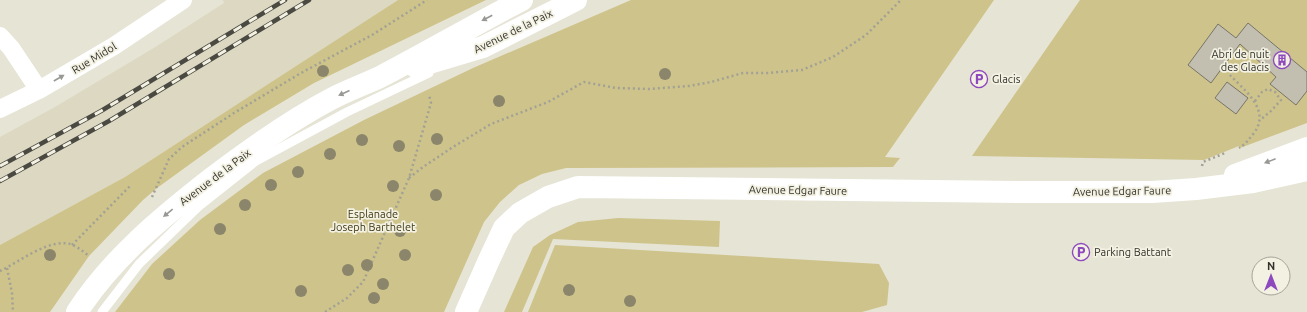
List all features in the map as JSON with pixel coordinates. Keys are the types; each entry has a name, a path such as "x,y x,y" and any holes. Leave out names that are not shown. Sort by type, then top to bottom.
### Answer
{"main road":[{"name":"Avenue de la Paix","path":"77,312 123,254 188,196 236,160 290,123 333,98 380,77 522,0"},
{"name":"Avenue de la Paix","path":"380,77 476,50 576,0"},
{"name":"Avenue Edgar Faure","path":"1196,189 1307,148"},
{"name":"Avenue Edgar Faure","path":"466,312 488,260 504,228 520,213 548,197 578,187 1152,192 1196,189 1253,182 1307,170"}],"street":[{"name":"Rue Midol","path":"0,109 39,90 114,46 184,0"},
{"path":"0,36 11,48 39,90"}],"lane":[{"path":"102,312 139,264 198,207 256,162 347,112 476,50"}],"path":[{"path":"151,198 168,158 182,147 234,113 301,73 372,35 427,0"},
{"path":"409,178 447,151 491,124 548,102 584,82 616,88 649,89 689,86 743,73 767,73 802,70 833,57 866,35 901,0"},
{"path":"1230,75 1255,101 1260,116 1258,128 1246,144 1232,150"},
{"path":"1255,101 1262,92 1268,90 1275,92 1281,100 1259,122"},
{"path":"324,312 347,298 363,282 409,178 431,103 430,95"},
{"path":"1203,162 1225,153"},
{"path":"72,245 131,185"},
{"path":"0,271 47,246 61,243 72,245 89,256"},
{"path":"7,268 12,292 12,312"}],"shaded area":[{"path":"223,0 398,0 125,177 0,245 0,137 55,107 157,46 224,3"}],"green space":[{"path":"398,0 486,0 314,83 244,125 157,188 143,200 89,256 50,312 0,312 0,245 125,177"},
{"name":"Esplanade Joseph Barthelet","path":"631,0 994,0 885,157 900,158 893,167 566,168 542,174 519,185 500,202 484,222 444,312 115,312 152,264 200,220 263,173 364,120 473,68"},
{"path":"1080,0 1307,0 1307,123 1240,148 1239,146 1204,160 972,156"},
{"path":"618,218 720,221 719,247 553,239 522,312 504,312 533,247 550,235 578,222"},
{"path":"555,245 879,264 889,283 887,305 862,312 528,312"}],"building":[{"path":"1248,23 1307,72 1307,91 1296,105 1270,84 1276,77 1240,44 1211,83 1188,65 1218,24 1236,38"},
{"path":"1227,82 1248,98 1236,114 1215,98"}],"railway":[{"path":"0,166 101,111 285,0"},
{"path":"0,181 109,121 309,0"}],"place":[{"name":"Abri de nuit des Glacis","path":"1282,60"},
{"name":"Glacis","path":"979,79"},
{"name":"Parking Battant","path":"1081,252"}]}
